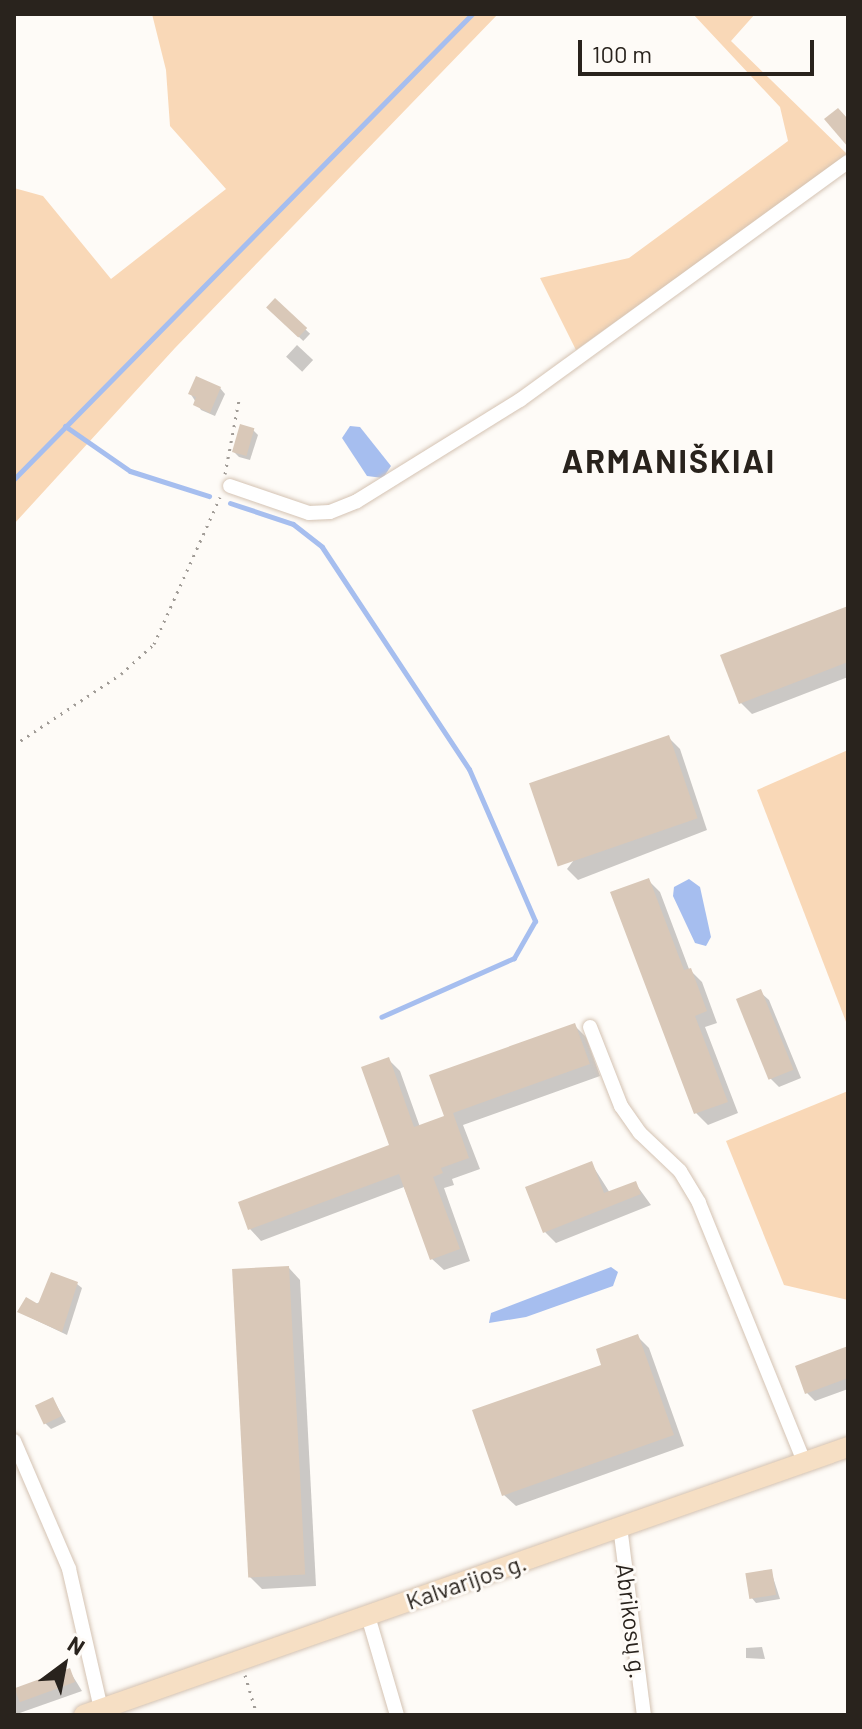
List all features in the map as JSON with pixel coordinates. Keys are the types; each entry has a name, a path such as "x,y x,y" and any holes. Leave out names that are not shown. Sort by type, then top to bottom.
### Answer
{"main road":[{"name":"Kalvarijos g.","path":"96,1713 848,1447"}],"street":[{"path":"230,486 309,513 330,512 357,501 520,400 848,162"},
{"path":"590,1027 621,1106 640,1133 680,1171 699,1203 804,1462"},
{"path":"14,1441 69,1569 96,1713"},
{"name":"Abrikosų g.","path":"620,1526 644,1715"},
{"path":"368,1616 397,1715"}],"path":[{"path":"14,745 121,674 154,644 218,499 230,486 225,455 239,400"},
{"path":"240,1660 257,1715"}],"shaded area":[{"path":"152,14 498,14 175,348 14,524 14,188 43,196 111,279 226,189 170,126 166,70"},
{"path":"693,14 755,14 731,41 848,155 576,350 540,278 629,258 788,141 780,107"},
{"path":"848,750 848,1027 757,790"},
{"path":"848,1091 848,1300 784,1285 726,1141"}],"water":[{"path":"350,426 360,427 391,466 383,478 367,476 342,438"},
{"path":"689,879 700,887 711,937 706,946 695,943 673,896 674,887"},
{"path":"611,1267 618,1272 613,1286 526,1317 489,1323 491,1313"}],"building":[{"path":"838,108 848,119 848,147 824,119"},
{"path":"275,298 307,328 298,338 266,308"},
{"path":"196,376 221,387 210,413 193,405 196,397 188,394"},
{"path":"240,424 254,428 246,456 232,452"},
{"path":"848,606 848,662 739,704 720,655"},
{"path":"669,735 698,818 558,866 529,783"},
{"path":"649,878 684,970 691,968 707,1011 695,1016 728,1102 694,1114 610,892"},
{"path":"761,989 794,1070 769,1080 736,999"},
{"path":"575,1023 590,1064 453,1113 469,1158 441,1168 443,1173 433,1177 460,1249 430,1260 399,1174 248,1230 238,1202 389,1145 361,1067 389,1057 414,1127 444,1116 429,1075"},
{"path":"592,1161 604,1193 636,1181 641,1194 543,1233 525,1187"},
{"path":"289,1266 305,1575 248,1578 232,1269"},
{"path":"51,1272 78,1282 62,1332 17,1312 26,1297 38,1304"},
{"path":"638,1334 674,1435 502,1496 472,1410 601,1365 596,1349"},
{"path":"848,1346 848,1378 805,1394 795,1366"},
{"path":"53,1397 62,1416 44,1424 35,1405"},
{"path":"772,1569 776,1595 749,1599 745,1573"},
{"path":"70,1668 75,1682 20,1702 15,1688"}],"waterway":[{"path":"14,479 472,14"},
{"path":"65,426 130,471 209,496"},
{"path":"230,503 293,524 322,547 469,769 535,921 514,958 381,1017"}],"district":[{"name":"ARMANIŠKIAI","path":"669,460"}]}
